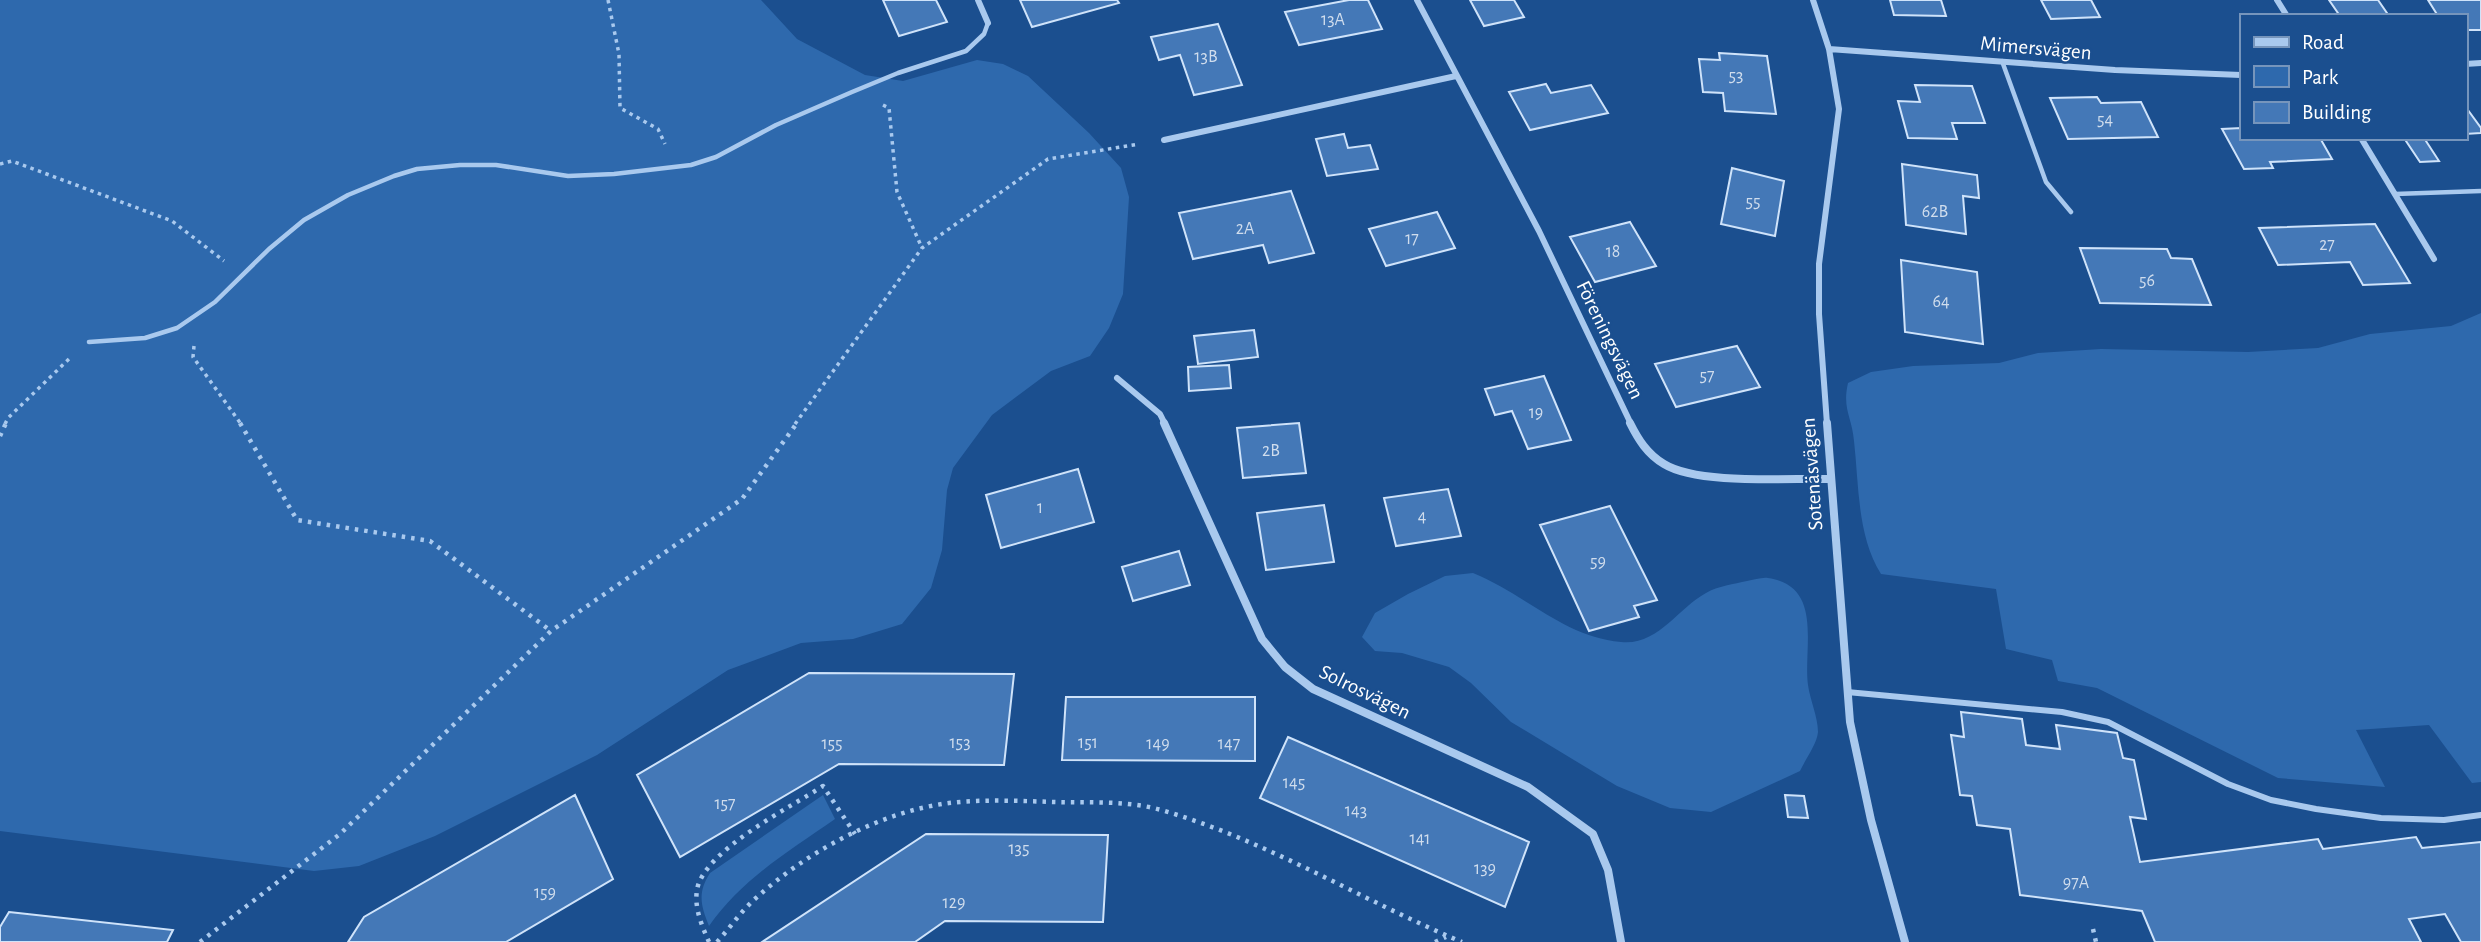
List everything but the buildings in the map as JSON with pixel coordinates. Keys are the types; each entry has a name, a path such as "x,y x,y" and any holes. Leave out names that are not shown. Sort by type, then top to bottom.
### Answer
{"street":[{"path":"978,0 988,23"},
{"name":"Föreningsvägen","path":"1417,0 1538,231 1639,440 1652,456 1671,467 1701,473 1830,479"},
{"name":"Sotenäsvägen","path":"1813,0 1829,49 1839,109 1819,264 1819,314 1847,692 1860,774 1905,942"},
{"name":"Mimersvägen","path":"1829,49 2115,70 2240,75"},
{"path":"1164,140 1456,76"},
{"path":"2362,140 2434,259"},
{"name":"Solrosvägen","path":"1117,378 1160,414 1262,639 1285,667 1313,689 1528,787 1593,834 1608,870 1621,942"}],"lane":[{"path":"89,342 152,337 176,328 219,302 270,247 327,206 369,186 435,166 497,165 554,175 704,163 724,155 765,131 849,93 910,68 971,49 987,34 988,23"},
{"path":"2002,61 2046,181 2071,212"},
{"path":"2395,194 2481,191"},
{"path":"1847,692 2062,712 2108,722 2228,784 2271,800 2316,809 2381,818 2444,820 2481,815"}],"path":[{"path":"608,0 619,54 620,108 658,129 675,167"},
{"path":"849,93 889,108 897,192 922,248"},
{"path":"200,942 341,834 551,631 742,499 922,248 1048,159 1164,140"},
{"path":"0,164 12,161 172,221 244,277"},
{"path":"199,315 193,357 231,408 298,520 430,541 551,631"},
{"path":"0,436 8,418 54,371 89,342"},
{"path":"709,942 697,910 698,887 708,868 737,844 822,786 855,834"},
{"path":"717,942 755,898 836,843 855,834 908,812 947,803 1024,801 1123,803 1158,809 1210,827 1462,942"},
{"path":"2092,929 2096,942"},
{"path":"1435,942 1447,936"}],"green space":[{"path":"0,0 761,0 797,39 865,75 903,81 977,60 1003,64 1028,76 1089,133 1121,168 1129,197 1123,294 1109,328 1090,356 1051,371 992,415 953,468 947,490 942,550 931,588 902,624 853,639 801,643 728,670 597,755 435,836 359,866 314,871 0,831"},
{"path":"2481,313 2481,782 2472,783 2429,725 2356,730 2385,787 2278,778 2097,688 2058,681 2052,660 2006,649 1996,589 1881,574 1873,559 1863,527 1853,433 1846,400 1848,383 1871,372 1913,366 1999,363 2038,353 2101,349 2248,352 2318,348 2370,334 2451,326"},
{"path":"1473,573 1563,624 1600,638 1621,642 1634,642 1657,632 1696,600 1716,589 1763,578 1786,583 1797,593 1804,606 1808,637 1808,685 1818,726 1815,742 1800,771 1711,812 1670,808 1617,786 1511,722 1471,683 1449,667 1402,653 1375,651 1362,637 1375,613 1445,576"},
{"path":"823,795 835,819 751,880 709,926 702,893 710,873"}]}
